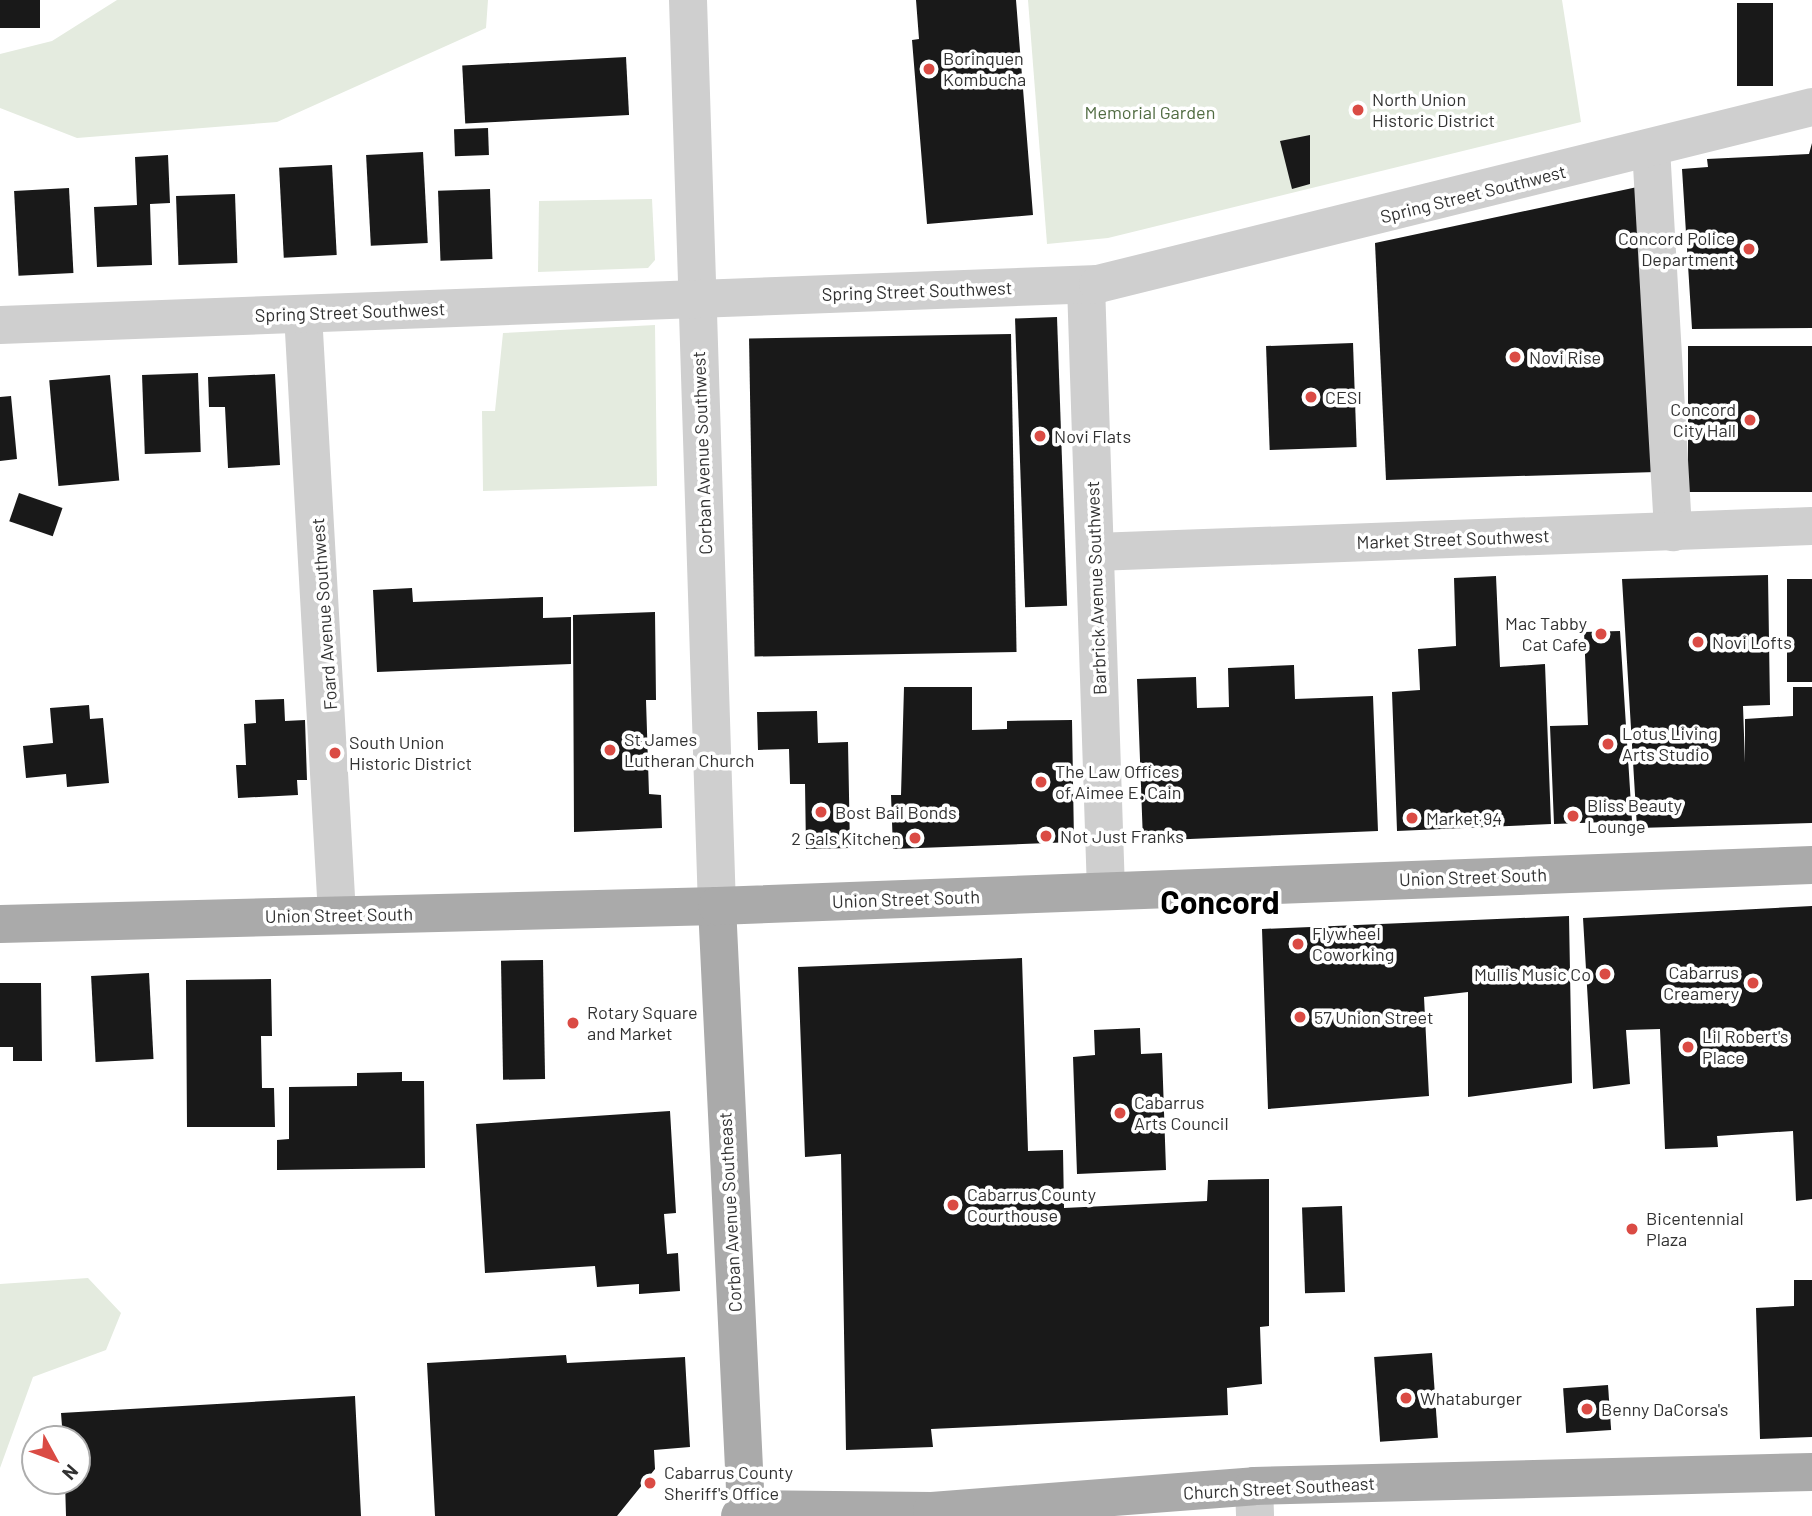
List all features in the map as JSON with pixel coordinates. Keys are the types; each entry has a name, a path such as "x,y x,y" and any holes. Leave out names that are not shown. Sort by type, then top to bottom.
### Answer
{"main road":[{"name":"Union Street South","path":"0,924 717,906 1812,864"},
{"name":"Corban Avenue Southeast","path":"717,906 743,1513"},
{"name":"Church Street Southeast","path":"743,1513 932,1511 1255,1501 1812,1472"}],"street":[{"name":"Corban Avenue Southwest","path":"688,0 717,906"},
{"name":"Spring Street Southwest","path":"0,325 1086,285 1651,149 1812,107"},
{"path":"1651,149 1674,531"},
{"name":"Barbrick Avenue Southwest","path":"1086,285 1106,891"},
{"name":"Foard Avenue Southwest","path":"303,314 337,915"},
{"name":"Market Street Southwest","path":"1095,552 1812,526"}],"green space":[{"path":"117,0 488,0 486,28 277,122 77,138 0,108 0,54 52,41"},
{"name":"Memorial Garden","path":"1028,0 1562,0 1581,122 1108,238 1047,244"},
{"path":"652,199 655,260 648,268 538,272 539,201"},
{"path":"655,325 657,486 483,491 482,411 495,411 503,333"},
{"path":"88,1278 121,1313 106,1350 33,1377 0,1468 0,1284"}],"building":[{"path":"0,0 40,0 40,28 0,28"},
{"path":"916,0 1016,0 1033,215 927,224 912,40 919,39"},
{"path":"1737,3 1773,3 1773,86 1737,86"},
{"path":"626,57 629,115 465,124 462,66"},
{"path":"488,128 489,155 455,156 454,129"},
{"path":"1310,135 1310,184 1292,189 1280,141"},
{"name":"Concord Police Department","path":"1812,143 1812,328 1692,329 1682,169 1708,167 1707,159 1809,154"},
{"path":"423,152 428,243 371,246 366,155"},
{"path":"168,155 170,203 150,204 152,265 97,267 94,207 137,205 135,157"},
{"path":"332,165 337,255 284,258 279,168"},
{"name":"Novi Rise","path":"1642,186 1656,472 1386,480 1375,243"},
{"path":"69,188 73,273 19,276 14,191"},
{"path":"490,189 492,259 440,261 438,191"},
{"path":"235,194 237,263 178,265 176,196"},
{"name":"Novi Flats","path":"1057,317 1067,606 1025,607 1015,318"},
{"path":"1011,334 1017,652 755,657 749,339"},
{"name":"CESI","path":"1353,343 1357,447 1270,450 1266,346"},
{"name":"Concord City Hall","path":"1688,346 1812,346 1812,492 1688,492"},
{"path":"198,373 201,452 145,454 142,375"},
{"path":"275,374 280,465 228,468 225,407 209,407 208,377"},
{"path":"110,375 119,481 58,486 49,380"},
{"path":"11,396 17,459 0,461 0,397"},
{"path":"19,493 62,508 53,536 9,521"},
{"name":"Novi Lofts","path":"1768,575 1770,705 1743,706 1745,763 1745,719 1793,716 1793,687 1812,687 1812,823 1637,828 1622,579"},
{"path":"1496,576 1500,667 1545,664 1551,824 1397,831 1392,692 1420,690 1418,649 1456,646 1454,578"},
{"path":"1787,579 1812,579 1812,682 1787,682"},
{"path":"412,588 413,602 543,597 543,618 571,617 571,664 377,672 373,590"},
{"name":"St James Lutheran Church","path":"655,612 656,700 646,700 649,794 661,795 662,828 574,832 573,615"},
{"name":"Lotus Living Arts Studio","path":"1620,631 1632,821 1554,824 1550,726 1588,725 1584,632"},
{"path":"1294,665 1295,699 1373,696 1378,831 1143,841 1137,679 1196,677 1197,708 1229,707 1228,668"},
{"path":"904,687 972,687 972,730 1007,729 1007,721 1072,720 1074,842 893,849 891,795 901,795"},
{"path":"284,699 285,721 305,720 307,780 297,780 298,795 238,798 236,765 246,765 244,724 256,723 255,700"},
{"path":"89,705 90,719 103,718 109,783 67,787 66,774 26,778 23,746 53,743 50,708"},
{"path":"817,711 818,743 848,742 850,848 806,849 805,784 790,784 789,749 758,750 757,712"},
{"path":"1812,906 1812,1199 1796,1201 1793,1131 1717,1136 1718,1147 1665,1149 1660,1029 1626,1030 1630,1084 1593,1089 1583,918"},
{"path":"1569,916 1572,1083 1468,1097 1468,992 1424,997 1429,1096 1268,1109 1262,929"},
{"name":"Cabarrus County Courthouse","path":"1022,958 1028,1151 1063,1150 1064,1208 1207,1201 1208,1180 1269,1179 1269,1326 1260,1327 1262,1384 1227,1388 1228,1415 931,1429 933,1447 846,1450 841,1154 805,1157 798,967"},
{"path":"543,960 545,1079 503,1080 501,961"},
{"path":"149,973 154,1059 96,1062 91,976"},
{"path":"271,979 272,1036 261,1036 262,1088 274,1088 275,1127 187,1127 186,980"},
{"path":"0,983 41,983 42,1061 13,1061 13,1047 0,1047"},
{"name":"Cabarrus Arts Council","path":"1140,1028 1141,1054 1162,1053 1166,1170 1077,1174 1073,1057 1095,1055 1094,1030"},
{"path":"402,1072 402,1081 424,1081 425,1168 277,1170 277,1140 289,1139 289,1087 357,1086 357,1073"},
{"path":"670,1111 676,1213 664,1214 667,1254 678,1253 680,1291 639,1294 639,1284 597,1287 595,1266 485,1273 476,1124"},
{"path":"1342,1206 1345,1292 1305,1293 1302,1207"},
{"path":"1794,1280 1812,1280 1812,1437 1760,1439 1756,1308 1794,1306"},
{"name":"Whataburger","path":"1432,1353 1438,1438 1380,1442 1374,1357"},
{"path":"566,1355 567,1363 685,1357 690,1447 654,1450 655,1469 617,1516 435,1516 427,1363"},
{"name":"Benny DaCorsa's","path":"1608,1385 1611,1430 1566,1433 1563,1388"},
{"path":"355,1396 361,1516 66,1516 65,1495 91,1495 91,1425 62,1425 61,1413"}],"place":[{"name":"Borinquen Kombucha","path":"929,69"},
{"name":"North Union Historic District","path":"1358,110"},
{"name":"Concord Police Department","path":"1749,249"},
{"name":"Novi Rise","path":"1515,357"},
{"name":"CESI","path":"1311,397"},
{"name":"Concord City Hall","path":"1750,420"},
{"name":"Novi Flats","path":"1040,436"},
{"name":"Mac Tabby Cat Cafe","path":"1601,634"},
{"name":"Novi Lofts","path":"1698,642"},
{"name":"Lotus Living Arts Studio","path":"1608,744"},
{"name":"St James Lutheran Church","path":"610,750"},
{"name":"South Union Historic District","path":"335,753"},
{"name":"The Law Offices of Aimee E. Cain","path":"1041,782"},
{"name":"Bost Bail Bonds","path":"821,812"},
{"name":"Bliss Beauty Lounge","path":"1573,816"},
{"name":"Market 94","path":"1412,818"},
{"name":"Not Just Franks","path":"1046,836"},
{"name":"2 Gals Kitchen","path":"915,838"},
{"name":"Flywheel Coworking","path":"1298,944"},
{"name":"Mullis Music Co","path":"1605,974"},
{"name":"Cabarrus Creamery","path":"1753,983"},
{"name":"57 Union Street","path":"1300,1017"},
{"name":"Rotary Square and Market","path":"573,1023"},
{"name":"Lil Robert's Place","path":"1688,1047"},
{"name":"Cabarrus Arts Council","path":"1120,1113"},
{"name":"Cabarrus County Courthouse","path":"953,1205"},
{"name":"Bicentennial Plaza","path":"1632,1229"},
{"name":"Whataburger","path":"1406,1398"},
{"name":"Benny DaCorsa's","path":"1587,1409"},
{"name":"Cabarrus County Sheriff's Office","path":"650,1483"}],"district":[{"name":"Concord","path":"1220,901"}]}
